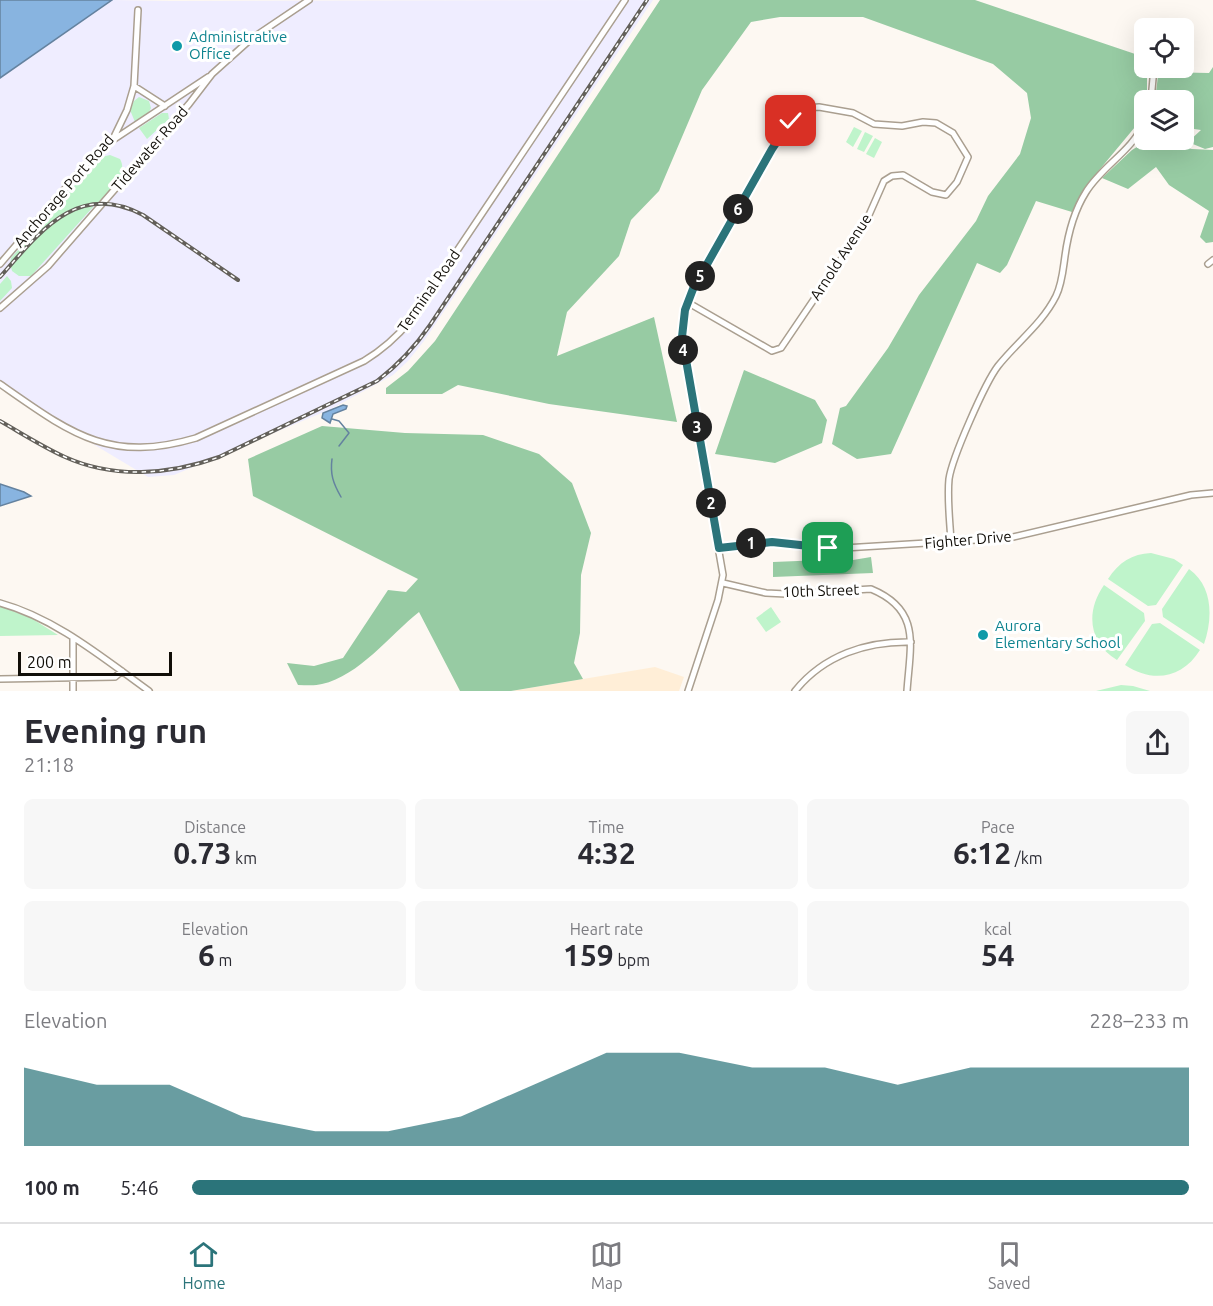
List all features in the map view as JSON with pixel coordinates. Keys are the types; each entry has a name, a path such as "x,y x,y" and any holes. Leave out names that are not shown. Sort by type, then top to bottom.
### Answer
{"street":[{"name":"Tidewater Road","path":"0,308 48,266 189,104 212,74 251,39 309,0"},
{"name":"Terminal Road","path":"0,384 55,422 85,438 117,445 151,447 196,438 364,361 390,343 410,321 625,0"},
{"name":"Anchorage Port Road","path":"0,264 93,156 112,141 127,110 134,86 138,10"},
{"path":"112,141 212,74"},
{"path":"134,86 165,106"},
{"name":"Arnold Avenue","path":"687,302 772,351 777,350 865,224 884,181 892,176 903,175 932,192 946,195 957,182 968,157 953,133 936,123 923,122 902,126 874,124 853,113 819,107 796,112 772,149 693,289 687,302 682,326 684,352 719,548 723,583 688,691"},
{"path":"951,542 950,473 991,376 1007,355 1038,323 1057,296 1071,224 1084,194 1107,166 1134,140"},
{"name":"Fighter Drive","path":"719,548 765,542 844,548 1025,535 1191,495 1213,493"},
{"name":"10th Street","path":"723,583 766,593 871,589 883,594 901,608 911,632 907,691"},
{"path":"0,603 39,618 149,691"},
{"path":"73,639 73,691"},
{"path":"795,691 813,673 844,653 888,641 911,642"},
{"path":"0,679 116,676 122,671"}],"shaded area":[{"path":"112,0 653,0 424,341 408,361 393,375 331,409 174,475 148,477 0,388 0,78"},
{"path":"655,667 684,677 679,691 511,691"}],"green space":[{"path":"660,0 975,0 1134,54 1134,78 1147,78 1147,90 1134,90 1134,128 1086,186 1072,212 1036,201 1007,265 1000,273 977,263 891,454 857,459 832,444 840,408 846,406 888,348 919,295 976,221 988,196 1020,154 1031,118 1027,93 993,64 863,17 780,17 751,22 702,90 659,191 631,220 619,256 567,312 557,356 654,317 677,422 549,404 458,385 442,394 386,394 386,388 408,371 435,341"},
{"path":"1213,67 1213,147 1205,149 1194,144 1194,136 1201,130 1194,129 1194,90 1156,90 1158,78 1194,78 1194,73 1209,73"},
{"path":"139,97 149,101 151,108 135,122 130,110 134,101"},
{"path":"162,113 168,113 169,119 147,139 139,128"},
{"path":"854,127 862,131 853,147 846,142"},
{"path":"865,132 873,136 864,152 857,149"},
{"path":"875,138 882,142 874,158 866,154"},
{"path":"1132,150 1213,150 1213,242 1206,243 1200,237 1209,211 1169,185 1156,167 1128,189 1102,178"},
{"path":"110,155 120,159 122,171 120,177 98,203 71,209 59,216 38,234 10,265 11,258 83,176 101,157"},
{"path":"93,205 31,276 19,276 12,271 11,267 48,227 68,213"},
{"path":"7,276 12,288 0,301 0,284"},
{"path":"744,370 815,400 827,420 822,443 775,463 715,454"},
{"path":"322,426 405,433 483,435 539,454 572,483 591,533 581,575 580,633 574,663 583,679 511,691 460,691 419,612 374,654 349,673 322,684 298,685 287,663 314,666 343,658 388,590 406,592 418,579 253,496 248,459"},
{"path":"1151,553 1174,559 1183,565 1156,605 1148,606 1108,579 1126,560"},
{"path":"871,557 873,573 773,577 773,562 853,560"},
{"path":"1189,569 1203,584 1209,603 1209,624 1204,644 1163,617 1162,609"},
{"path":"1104,585 1144,613 1145,621 1117,660 1100,645 1093,626 1094,606"},
{"path":"0,606 31,618 58,635 0,636"},
{"path":"771,607 781,622 766,632 756,618"},
{"path":"1160,623 1200,650 1193,660 1175,672 1156,676 1135,671 1125,665 1152,624"},
{"path":"1121,685 1133,686 1150,691 1096,691"}],"water":[{"path":"0,0 112,0 0,78"},
{"path":"343,405 347,406 346,409 333,414 330,423 322,418 323,413"},
{"path":"0,484 24,492 31,496 0,506"}],"waterway":[{"path":"332,419 339,421 349,433 339,446"},
{"path":"332,459 333,478 341,497"}],"railway":[{"path":"0,421 49,449 84,464 122,471 161,471 219,457 377,381 406,355 430,325 647,0"},
{"path":"0,277 30,244 61,216 79,208 98,204 120,206 143,215 238,280"}],"place":[{"name":"Administrative Office","path":"177,46"},
{"name":"Aurora Elementary School","path":"983,635"}],"route":[{"path":"791,121 772,149 693,289 685,310 682,337 719,548 772,542 828,548"}]}
